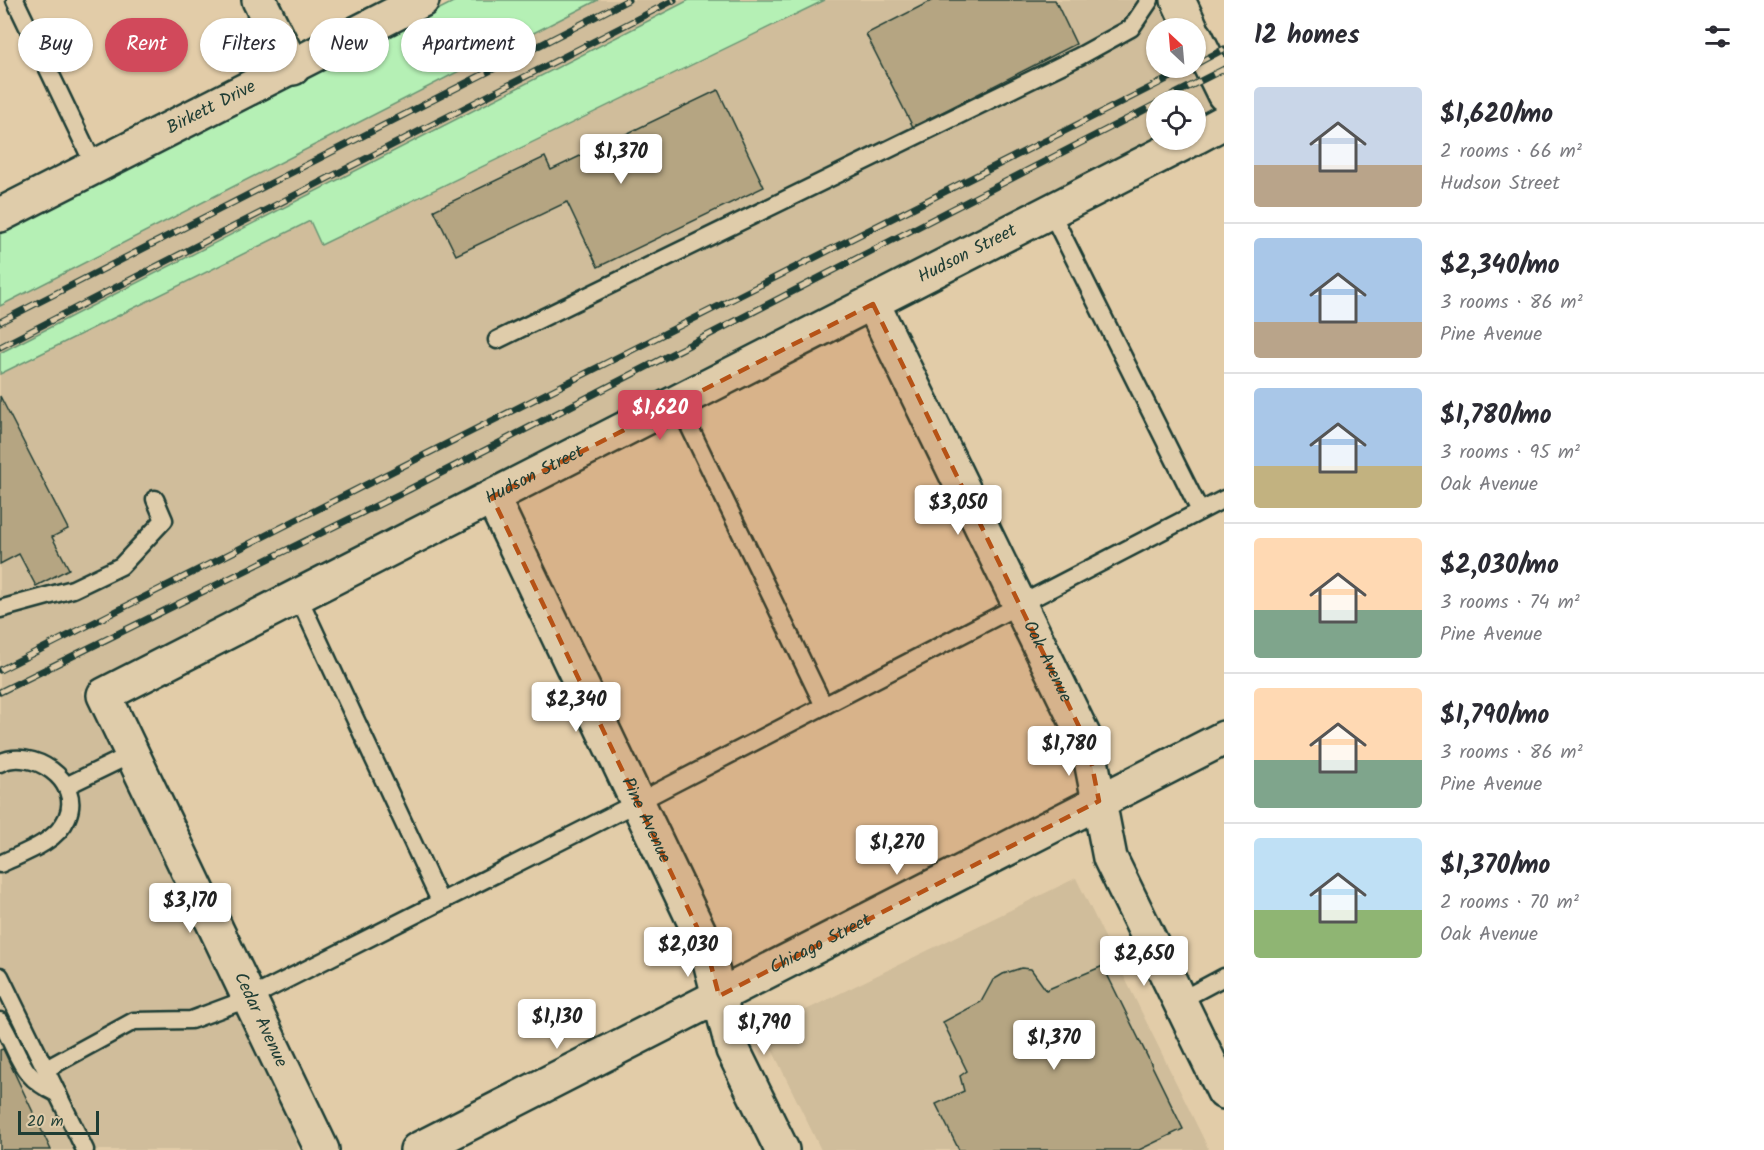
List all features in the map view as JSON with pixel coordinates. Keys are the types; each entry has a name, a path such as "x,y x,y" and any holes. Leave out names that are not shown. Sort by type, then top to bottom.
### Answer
{"street":[{"path":"260,0 268,18"},
{"name":"Birkett Drive","path":"297,65 422,0"},
{"path":"1178,0 1186,18"},
{"path":"1206,57 1224,94"},
{"name":"Birkett Drive","path":"0,215 284,72"},
{"path":"1206,132 1224,122"},
{"name":"Hudson Street","path":"104,695 1171,150"},
{"name":"Oak Avenue","path":"873,304 1088,745 1110,858 1224,1092"},
{"name":"Pine Avenue","path":"492,497 706,946 733,1050 782,1150"},
{"name":"Cedar Avenue","path":"104,695 322,1150"},
{"name":"Chicago Street","path":"417,1150 1224,738"}],"lane":[{"path":"15,0 95,167"},
{"path":"497,340 1080,56 1131,28 1150,0"},
{"path":"1051,212 1200,511"},
{"path":"678,403 824,706"},
{"path":"0,609 74,589 121,566 164,520 155,499"},
{"path":"45,1069 134,1021 191,1020 250,998 638,802 1224,499"},
{"path":"298,596 440,901"},
{"path":"66,786 132,754"},
{"path":"0,763 10,758 42,762 66,786 70,799 67,818 46,842 0,864"},
{"path":"0,976 85,1150"},
{"path":"1179,1001 1224,977"},
{"path":"0,1021 26,1073 38,1085 58,1094"}],"highlighted area":[{"path":"873,304 1088,745 1099,801 719,996 706,946 492,497"}],"shaded area":[{"path":"598,0 689,0 0,353 0,306 457,72 536,72 536,32"},
{"path":"825,0 1156,0 1165,18 1146,18 1146,78 1194,78 1201,90 1146,90 1146,143 81,691 297,1140 298,1150 0,1150 0,374 310,221 321,245"},
{"path":"1206,100 1211,109 1206,112"},
{"path":"1076,878 1209,1150 821,1150 763,1031"}],"green space":[{"path":"457,0 598,0 536,32 536,18 422,18"},
{"path":"689,0 825,0 321,245 310,221 0,374 0,353"},
{"path":"401,29 401,72 457,72 0,306 0,234 316,72 389,72 389,35"}],"building":[{"path":"933,0 1055,0 1076,44 913,127 866,34"},
{"path":"718,90 764,187 598,267 567,202 456,255 434,210 545,157 551,170"},
{"path":"0,396 68,529 52,537 69,569 36,586 19,554 0,564"},
{"path":"1103,966 1183,1129 1139,1150 959,1150 936,1104 964,1091 960,1076 967,1071 943,1022 981,1002 993,980 1003,974 1021,968 1031,969 1046,990"},
{"path":"3,1049 51,1150 0,1150 0,1050"}],"railway":[{"path":"0,322 628,0"},
{"path":"0,347 674,0"},
{"path":"1206,59 1224,49"},
{"path":"1183,90 1224,69"},
{"path":"0,670 1169,78"},
{"path":"0,692 410,489 1146,109"}]}
